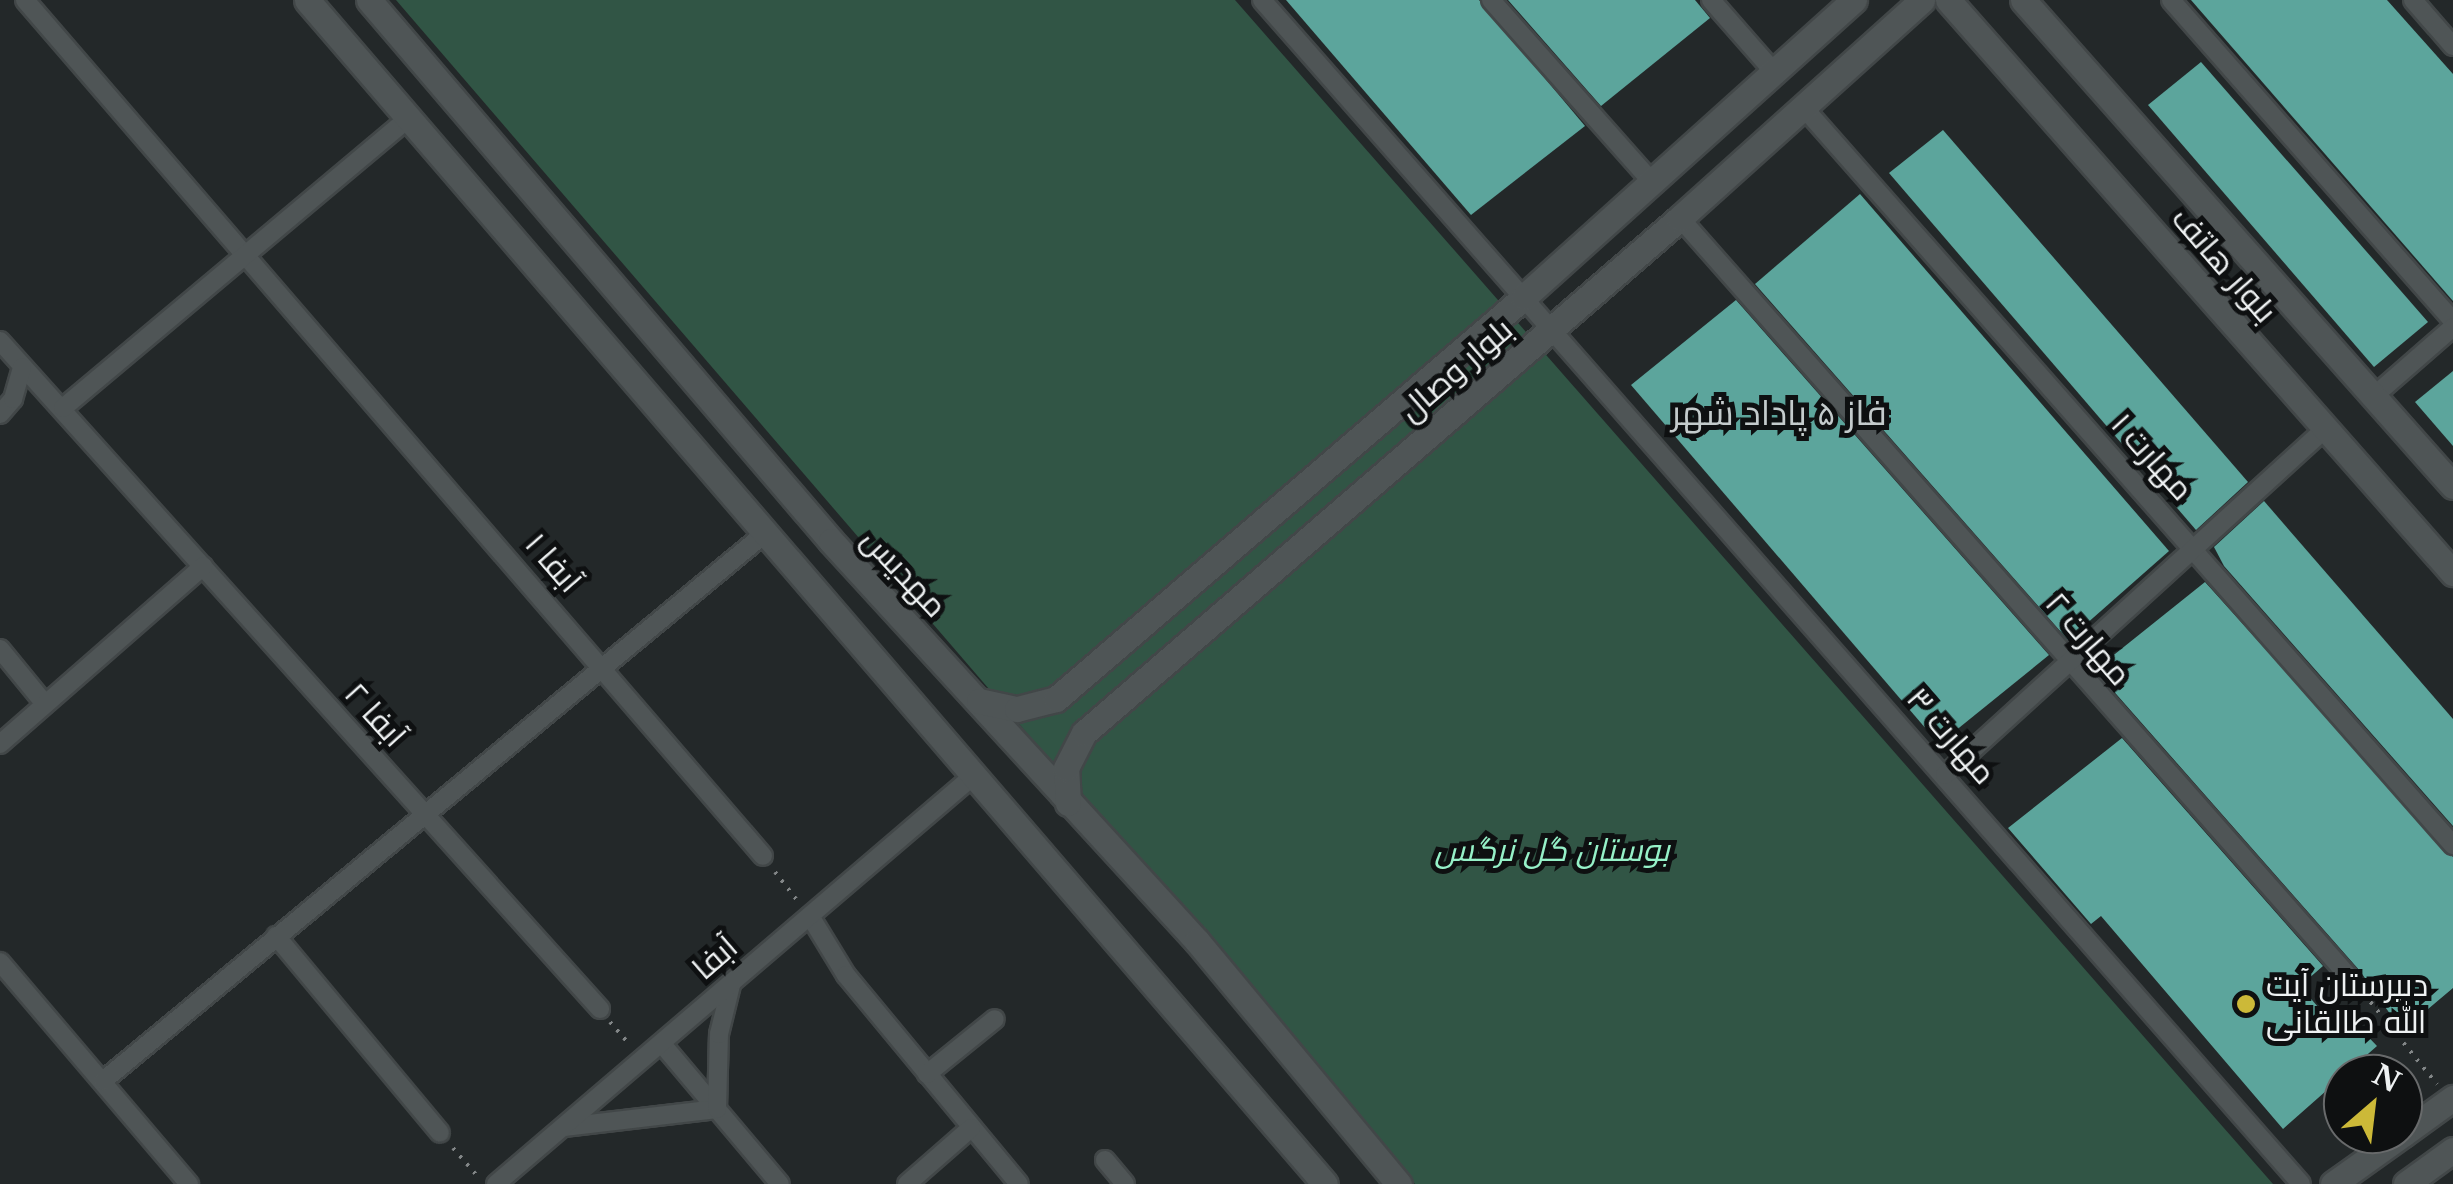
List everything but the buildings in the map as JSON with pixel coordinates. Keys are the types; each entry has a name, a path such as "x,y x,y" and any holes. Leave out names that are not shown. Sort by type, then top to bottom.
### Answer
{"street":[{"name":"آبفا ۱","path":"25,0 763,856"},
{"path":"307,0 763,535 1325,1184"},
{"name":"مهدیس","path":"369,0 670,353 1068,803 1197,942 1399,1184"},
{"name":"مهارت ۳","path":"1262,0 2301,1184"},
{"path":"1491,0 1652,182"},
{"path":"1710,0 1774,72"},
{"name":"بلوار وصال","path":"979,701 1017,709 1056,699 1524,297 1854,0"},
{"name":"بلوار وصال","path":"1068,803 1066,768 1084,733 1553,330 1804,110 1922,0"},
{"name":"بلوار هاتف","path":"1948,0 2453,573"},
{"path":"2023,0 2453,486"},
{"path":"2171,0 2453,324 2374,396"},
{"path":"2413,0 2453,46"},
{"name":"مهارت ۱","path":"1804,110 2453,845"},
{"path":"63,408 408,119"},
{"name":"مهارت ۲","path":"1680,218 2066,661 2351,979"},
{"name":"آبفا ۲","path":"0,342 600,1009"},
{"path":"633,383 670,353"},
{"path":"0,414 13,399 22,367"},
{"path":"1945,775 2191,546 2325,429"},
{"path":"103,1081 763,535"},
{"path":"0,744 202,566"},
{"path":"0,649 45,704"},
{"name":"آبفا","path":"496,1184 972,777"},
{"path":"810,916 846,975 1018,1184"},
{"path":"276,936 440,1133"},
{"path":"0,962 189,1184"},
{"path":"716,1108 718,1034 731,984"},
{"path":"927,1074 995,1019"},
{"path":"662,1044 780,1184"},
{"path":"2423,1120 2446,1103 2453,1136"},
{"path":"564,1127 716,1108"},
{"path":"907,1184 971,1128"},
{"path":"2406,1184 2453,1150"},
{"path":"2334,1184 2375,1154"},
{"path":"1105,1160 1125,1184"}],"path":[{"path":"763,856 810,916"},
{"path":"2351,979 2446,1103"},
{"path":"600,1009 643,1060"},
{"path":"440,1133 484,1184"}],"green space":[{"name":"بوستان گل نرگس","path":"396,0 1235,0 2273,1184 1415,1184"}],"place":[{"name":"دبیرستان آیت الله طالقانی","path":"2246,1004"}],"district":[{"name":"فاز ۵ پاداد شهر","path":"1779,413"}]}
